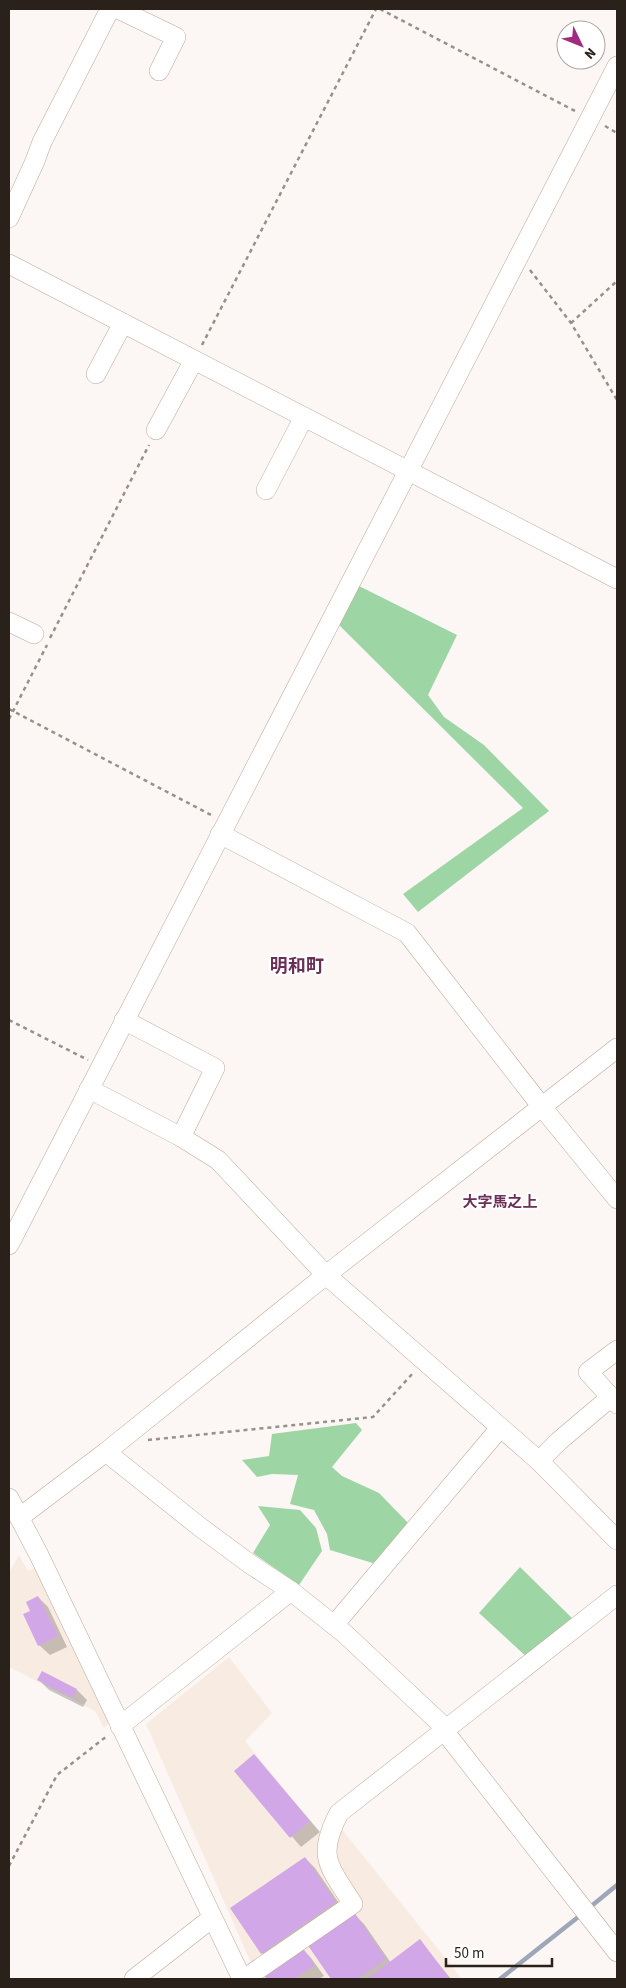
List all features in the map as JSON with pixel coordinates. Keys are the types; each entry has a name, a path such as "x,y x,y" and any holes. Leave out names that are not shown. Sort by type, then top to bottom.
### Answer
{"street":[{"path":"9,218 42,142 110,9"},
{"path":"118,9 176,38 159,71"},
{"path":"9,1245 617,66"},
{"path":"9,264 617,579"},
{"path":"96,374 123,323"},
{"path":"156,430 194,360"},
{"path":"266,490 304,417"},
{"path":"9,622 34,634"},
{"path":"223,828 407,933 542,1107 617,1199"},
{"path":"124,1020 215,1068 181,1137"},
{"path":"20,1517 106,1452 326,1276 617,1048"},
{"path":"89,1089 181,1137 218,1160 326,1276 539,1461 617,1540"},
{"path":"539,1461 559,1441 614,1400 588,1372 617,1350"},
{"path":"334,1625 500,1428"},
{"path":"106,1452 250,1564 291,1591 334,1625 439,1722 617,1952"},
{"path":"9,1498 20,1517 243,1979 353,1904 330,1867 326,1849 330,1831 339,1813 445,1732 617,1595"},
{"path":"120,1726 291,1591"},
{"path":"134,1979 212,1918"}],"path":[{"path":"194,360 378,9 590,119"},
{"path":"519,258 571,323 617,400"},
{"path":"571,323 617,281"},
{"path":"9,719 156,430"},
{"path":"9,708 223,828"},
{"path":"9,1020 100,1066"},
{"path":"144,1440 373,1417 423,1362"},
{"path":"9,1866 57,1775 120,1726"}],"shaded area":[{"path":"19,1555 28,1571 35,1568 73,1644 109,1722 104,1728 95,1711 9,1667 9,1573"},
{"path":"229,1657 272,1713 245,1741 321,1834 340,1827 462,1979 258,1979 146,1724"}],"green space":[{"path":"355,584 457,635 428,695 444,717 484,745 549,811 418,912 403,894 523,808 336,622"},
{"path":"356,1423 362,1430 332,1467 342,1476 379,1493 412,1527 379,1565 330,1550 327,1534 314,1510 290,1504 298,1475 272,1474 257,1477 242,1460 269,1456 272,1434"},
{"path":"258,1506 300,1510 316,1528 322,1551 299,1585 253,1553 270,1525"},
{"path":"520,1567 575,1621 529,1659 479,1613"}],"building":[{"path":"38,1596 58,1636 38,1646 23,1614 30,1611 26,1602"},
{"path":"42,1671 77,1689 73,1698 37,1680"},
{"path":"254,1754 310,1821 290,1838 234,1771"},
{"path":"305,1857 336,1902 261,1954 230,1908"},
{"path":"354,1912 386,1959 357,1979 331,1979 307,1944"},
{"path":"420,1939 450,1979 367,1979"},
{"path":"301,1946 315,1965 294,1979 267,1979 262,1973"}],"waterway":[{"path":"589,1908 617,1885"},
{"path":"500,1979 582,1914"}],"district":[{"name":"明和町","path":"297,966"},
{"name":"大字馬之上","path":"500,1202"}]}
